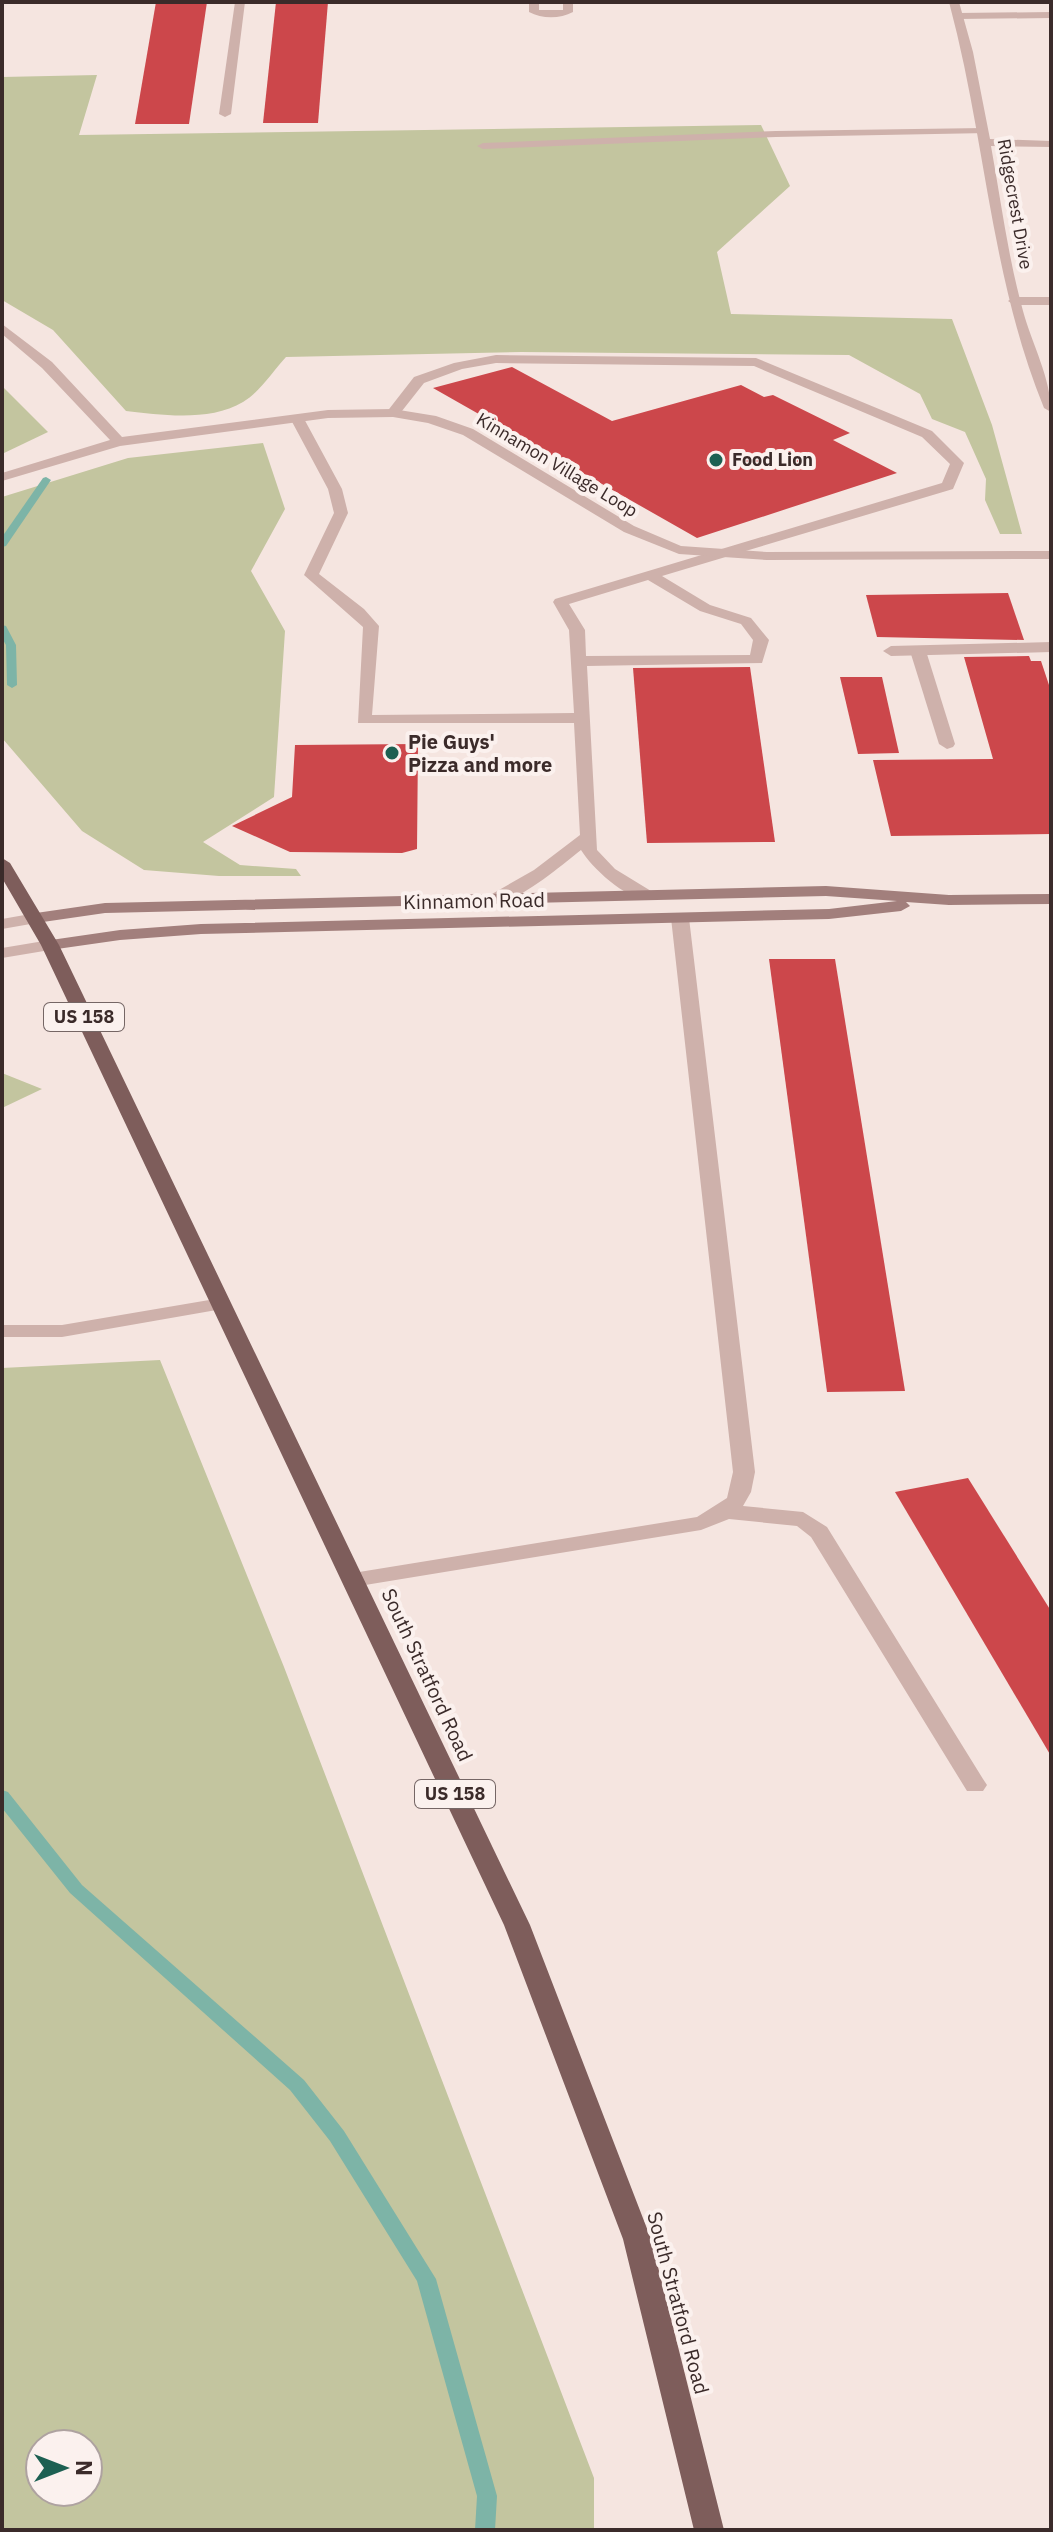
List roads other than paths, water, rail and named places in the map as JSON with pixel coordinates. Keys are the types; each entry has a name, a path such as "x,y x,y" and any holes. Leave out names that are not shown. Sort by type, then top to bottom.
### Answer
{"main road":[{"name":"US 158","path":"2,863 36,918"},
{"name":"Kinnamon Road","path":"36,918 105,908 826,891 949,900 1051,899"},
{"name":"Kinnamon Road","path":"50,945 120,935 201,929 829,914 949,900"},
{"name":"South Stratford Road","path":"36,918 517,1925 632,2225 709,2530"}],"street":[{"path":"225,114 240,2"},
{"path":"534,2 534,12 552,15 568,12 568,2"},
{"name":"Ridgecrest Drive","path":"954,2 985,137 1014,301 1051,408"},
{"path":"958,16 1051,15"},
{"path":"483,146 761,134 985,137 1051,144"},
{"path":"1014,301 1051,301"},
{"path":"2,328 47,365 119,442"},
{"path":"393,413 419,380 459,366 496,359 756,362 927,434 957,463 948,486 560,602 577,630 586,838 597,863 645,895"},
{"name":"Kinnamon Village Loop","path":"2,477 119,442 297,418 393,413 431,419 468,432 653,541 679,550 721,555 1051,555"},
{"path":"297,418 335,489 341,513 311,575 359,612 371,626 364,720 582,718"},
{"path":"650,575 705,608 746,621 761,640 757,660 761,679"},
{"path":"891,651 1051,647"},
{"path":"918,651 947,744"},
{"path":"578,661 757,660"},
{"path":"498,898 540,874 586,838"},
{"name":"Kinnamon Road","path":"2,924 36,918"},
{"path":"680,918 744,1472 742,1495 730,1512"},
{"name":"Kinnamon Road","path":"2,953 50,945"},
{"path":"2,1331 62,1331 221,1304"},
{"path":"353,1580 701,1523 730,1512 803,1519 819,1532 975,1785"}],"waterway":[{"path":"2,544 46,480"},
{"path":"2,628 11,645 12,685"},
{"path":"2,1796 76,1889 297,2085 337,2136 426,2279 487,2496 485,2530"}],"place":[{"name":"Food Lion","path":"716,460"},
{"name":"Pie Guys' Pizza and more","path":"392,753"}]}
